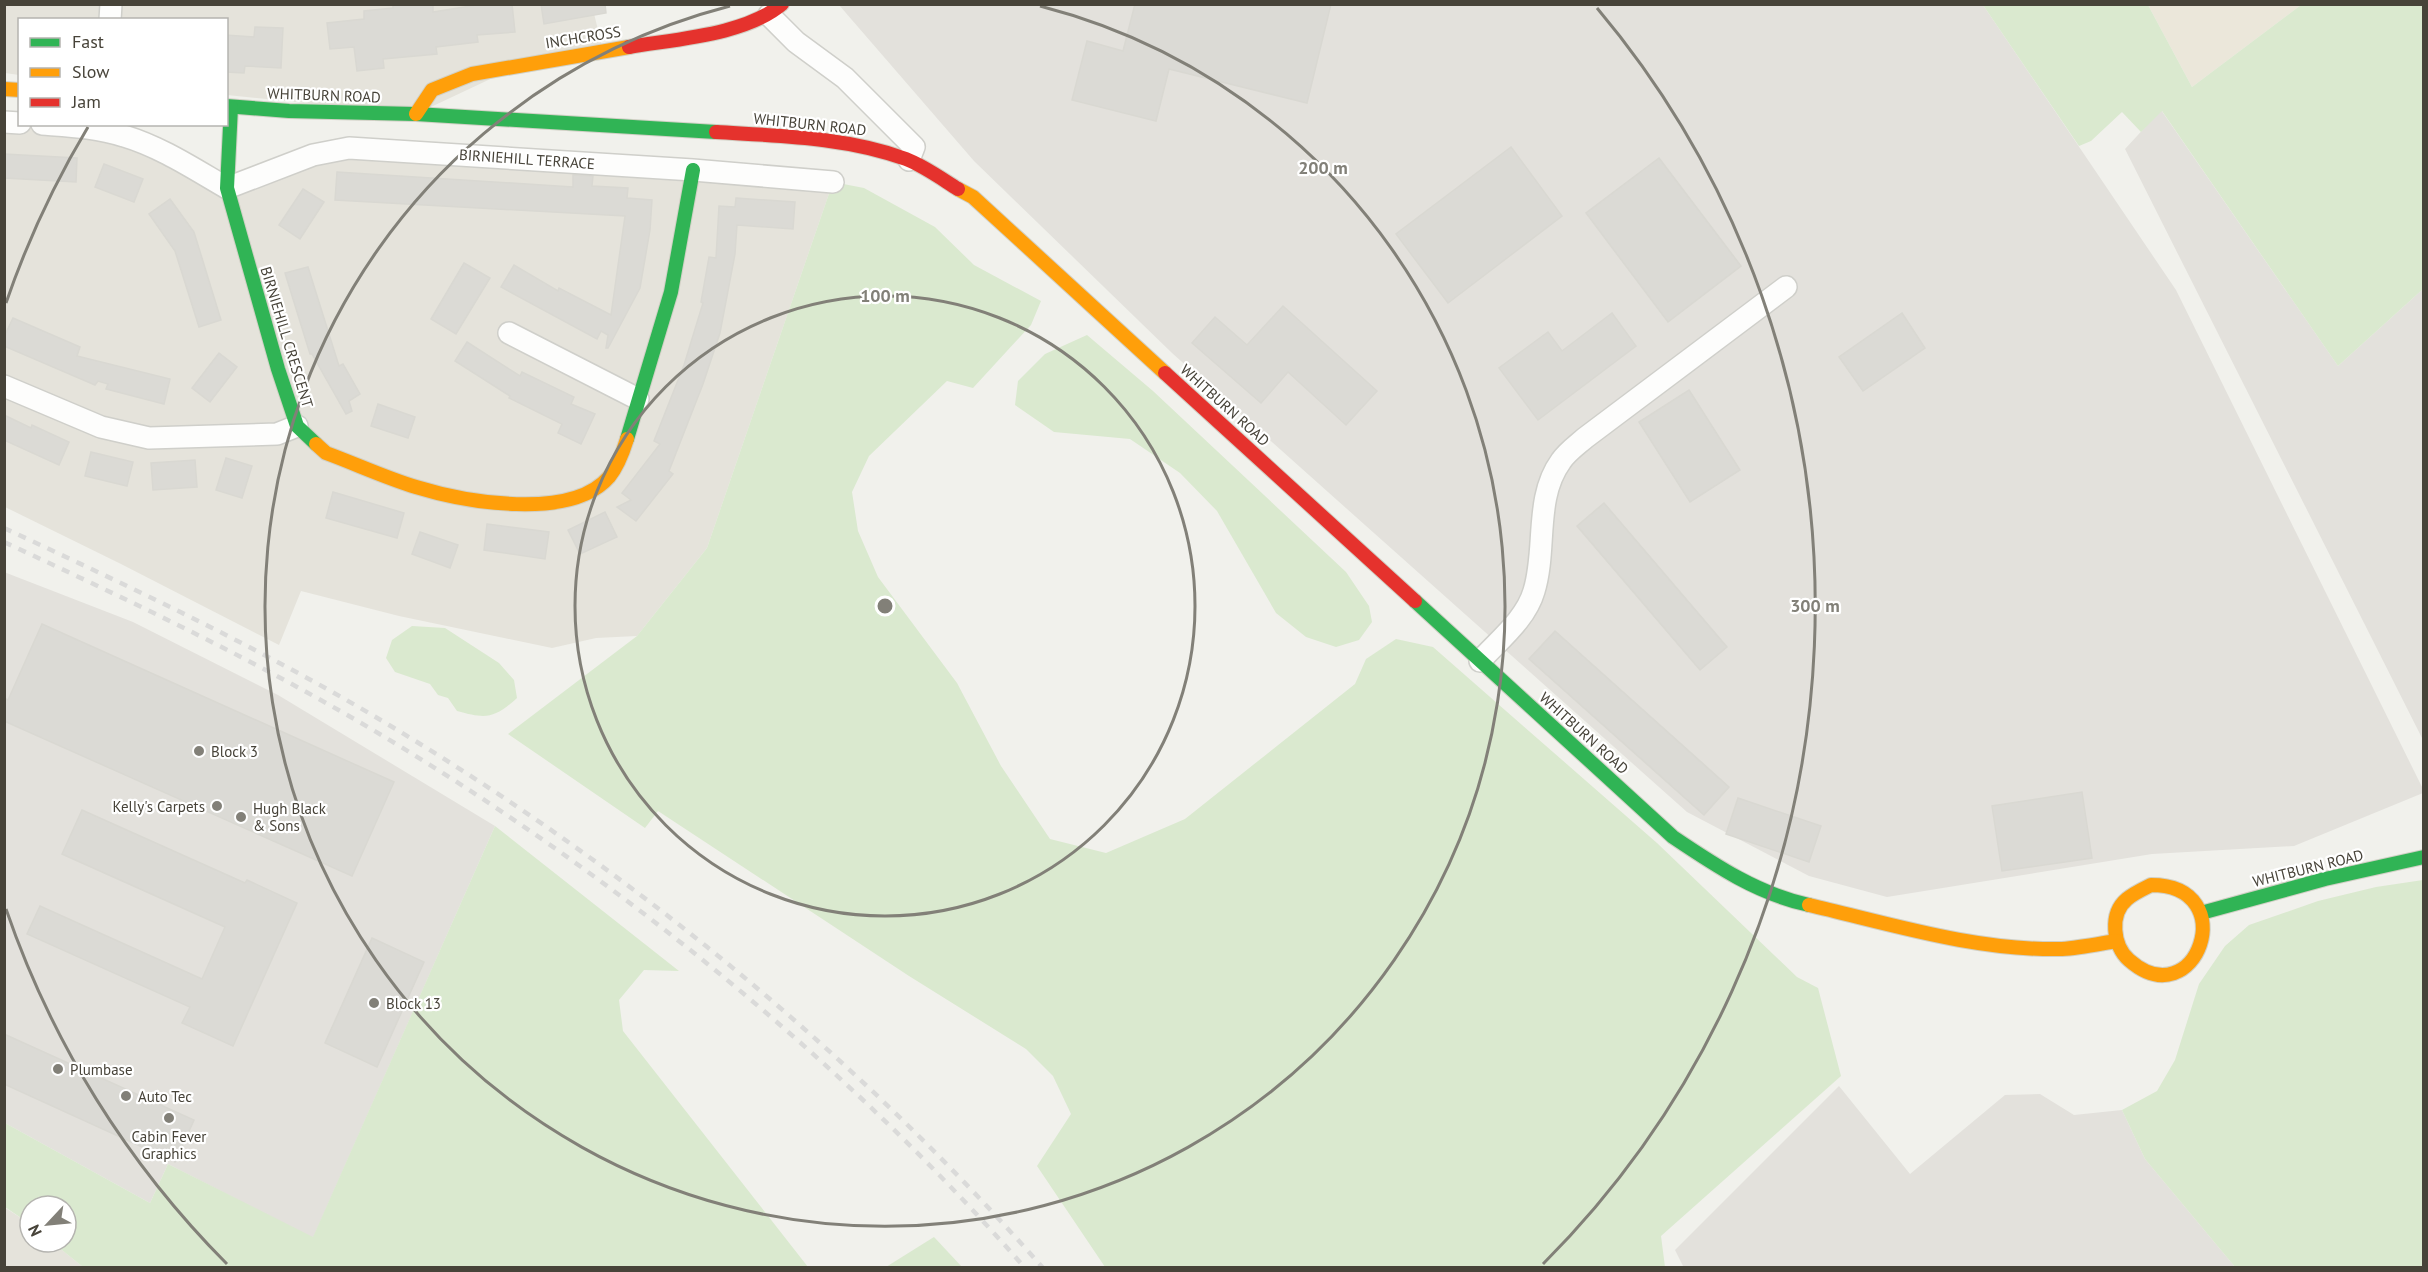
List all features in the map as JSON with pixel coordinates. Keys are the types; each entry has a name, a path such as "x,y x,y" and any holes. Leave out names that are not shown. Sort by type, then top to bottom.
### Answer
{"main road":[{"name":"INCHCROSS","path":"416,114 432,90 472,74 719,31 776,10"},
{"name":"WHITBURN ROAD","path":"229,106 290,111 416,114 805,137 869,147 909,160 973,197 1672,837 1711,863 1757,889 1799,903 1954,938 2006,947 2062,949 2116,941"},
{"name":"BIRNIEHILL CRESCENT","path":"229,106 227,188 278,369 297,426 326,453 416,487 478,501 564,501 588,492 609,477 622,455 671,292 693,170"},
{"name":"WHITBURN ROAD","path":"2201,913 2325,879 2424,857"},
{"path":"2151,885 2176,888 2191,897 2201,913 2205,928 2199,951 2184,968 2168,976 2139,970 2124,959 2116,941 2115,922 2120,907 2139,889 2151,885"}],"street":[{"path":"776,10 796,42 845,78 914,147 909,160"},
{"path":"69,126 123,135 159,149 227,188"},
{"name":"BIRNIEHILL TERRACE","path":"227,188 313,155 349,148 693,170 833,182"},
{"path":"1480,661 1522,614 1534,592 1542,543 1546,488 1561,460 1585,438 1786,287"},
{"path":"508,333 638,399"},
{"path":"4,386 101,427 149,438 277,434 297,426"}],"shaded area":[{"path":"4,5 592,5 603,51 520,65 416,114 228,95 228,18 18,18 18,75 5,73"},
{"path":"839,5 1983,5 2176,290 2423,793 2294,846 2152,854 1887,897 1809,876 1687,812 1172,353 974,161"},
{"path":"2148,5 2301,5 2192,87"},
{"path":"2161,110 2338,366 2423,289 2423,740 2125,149"},
{"path":"4,122 18,123 18,126 83,127 227,187 313,155 833,182 707,548 637,636 596,638 552,648 399,616 301,591 279,645 5,507"},
{"path":"4,572 133,622 278,695 495,826 313,1238 168,1164 150,1203 5,1123"},
{"path":"1839,1086 1910,1174 2005,1095 2040,1094 2074,1115 2122,1110 2145,1159 2235,1267 1684,1268 1675,1250"},
{"path":"4,1207 18,1216 18,1254 67,1254 83,1267 5,1267"}],"green space":[{"path":"1983,5 2148,5 2192,87 2301,5 2423,5 2423,289 2338,366 2162,111 2141,132 2122,112 2091,141 2079,146"},
{"path":"833,182 864,188 935,227 974,265 1041,301 1031,325 973,388 947,381 869,456 852,492 858,531 878,577 957,683 1001,766 1050,839 1106,853 1185,819 1355,684 1366,659 1396,639 1433,647 1657,843 1797,977 1818,988 1841,1076 1661,1236 1665,1267 1105,1267 1037,1166 1071,1114 1053,1076 1026,1049 909,976 658,811 645,828 508,734 637,636 707,548"},
{"path":"1087,335 1153,391 1346,572 1369,606 1372,622 1359,640 1336,647 1306,637 1276,613 1217,511 1180,473 1130,439 1054,432 1015,405 1018,381 1045,354"},
{"path":"412,626 445,628 499,663 514,680 517,698 496,713 483,716 467,714 457,711 448,698 438,695 430,684 395,672 386,658 392,640"},
{"path":"495,826 679,971 644,970 619,1000 623,1031 808,1267 83,1267 67,1254 78,1254 78,1194 18,1194 18,1216 5,1207 5,1123 150,1203 168,1164 313,1237"},
{"path":"2423,880 2423,1267 2235,1267 2145,1159 2122,1110 2157,1091 2175,1060 2199,984 2225,946 2249,925 2318,901 2376,887"},
{"path":"934,1237 962,1267 886,1267"}],"building":[{"path":"433,4 433,12 483,4 512,4 515,32 477,35 478,42 436,47 437,54 383,59 384,68 357,71 354,47 330,49 327,23 364,19 364,11 393,8 393,5"},
{"path":"541,4 605,4 606,13 544,24"},
{"path":"1135,4 1331,4 1307,103 1169,69 1156,121 1072,100 1087,41 1123,51"},
{"path":"255,27 283,28 281,68 245,66 244,73 228,72 228,35 254,37"},
{"path":"1511,147 1562,216 1448,303 1396,234"},
{"path":"4,154 77,158 76,182 4,178"},
{"path":"1659,158 1741,266 1668,322 1586,213"},
{"path":"104,164 143,179 134,202 95,187"},
{"path":"337,172 573,187 573,175 593,176 592,186 628,188 627,198 652,200 650,230 640,288 606,348 608,335 601,331 597,339 501,287 514,265 558,291 559,288 611,315 625,216 335,200"},
{"path":"303,189 324,202 300,239 279,225"},
{"path":"736,198 795,202 793,229 737,225 735,254 720,333 669,471 673,474 636,521 617,507 631,500 622,493 660,444 654,441 684,365 703,303 701,302 709,257 716,258 719,206 735,207"},
{"path":"170,199 194,232 221,320 199,327 175,251 149,214"},
{"path":"464,263 490,278 456,334 431,319"},
{"path":"308,267 339,366 343,364 360,394 349,401 352,411 346,414 310,354 285,273"},
{"path":"1283,306 1377,391 1346,425 1288,372 1261,403 1192,343 1215,317 1247,345"},
{"path":"1612,313 1636,346 1538,420 1499,368 1548,332 1562,351"},
{"path":"1902,313 1925,348 1863,391 1839,357"},
{"path":"13,318 80,347 77,356 170,379 164,404 106,389 108,384 98,381 95,385 4,346 4,337"},
{"path":"467,342 520,376 522,372 574,397 571,404 595,414 581,444 558,433 562,424 509,398 510,396 455,361"},
{"path":"219,353 237,367 210,402 192,388"},
{"path":"1689,390 1740,470 1690,502 1639,422"},
{"path":"378,404 415,417 408,438 371,426"},
{"path":"4,415 69,442 59,465 4,440"},
{"path":"91,452 133,462 127,486 85,476"},
{"path":"226,458 252,466 242,498 216,490"},
{"path":"195,460 197,487 153,490 151,463"},
{"path":"333,492 404,513 397,538 326,518"},
{"path":"1604,503 1727,647 1700,670 1577,526"},
{"path":"605,512 617,537 580,554 568,530"},
{"path":"487,524 549,532 545,559 484,550"},
{"path":"420,532 458,545 450,568 412,554"},
{"name":"Block 3","path":"42,624 394,782 352,876 4,721 4,698 8,700"},
{"path":"1555,631 1729,787 1704,815 1529,659"},
{"path":"2082,792 2092,858 2002,871 1992,806"},
{"path":"1738,798 1821,826 1809,862 1726,834"},
{"path":"82,810 245,883 247,880 297,903 233,1046 182,1023 190,1007 27,934 40,906 202,979 225,927 62,854"},
{"name":"Block 13","path":"372,938 424,962 377,1067 325,1043"},
{"path":"4,1034 194,1120 175,1162 4,1084"}],"railway":[{"path":"4,528 200,622 343,698 479,782 567,841 737,971 818,1041 896,1114 1043,1268"},
{"path":"4,542 196,634 337,709 470,791 556,849 641,912 805,1046 956,1192 1025,1268"}],"traffic: fast":[{"path":"228,106 289,111 416,114 716,132"},
{"path":"231,107 227,188 278,369 297,426 316,444"},
{"path":"627,439 671,292 693,170"},
{"path":"1415,601 1673,837 1738,878 1772,894 1809,905"},
{"path":"2201,913 2325,879 2424,857"}],"traffic: slow":[{"path":"416,114 432,90 472,74 629,47"},
{"path":"4,89 18,90"},
{"path":"958,189 973,197 1165,373"},
{"path":"316,444 326,453 416,487 461,498 517,504 570,499 592,491 612,473 627,439"},
{"path":"2151,885 2180,891 2196,905 2203,924 2200,945 2190,962 2174,973 2153,974 2129,960 2119,947 2115,930 2117,913 2121,905 2151,885"},
{"path":"1809,905 1934,935 1998,946 2062,949 2116,941"}],"traffic: jam":[{"path":"629,47 730,29 749,23 782,4"},
{"path":"716,132 788,136 860,146 913,162 958,189"},
{"path":"1165,373 1415,601"}],"place":[{"name":"Block 3","path":"199,751"},
{"name":"Kelly's Carpets","path":"217,806"},
{"name":"Hugh Black & Sons","path":"241,817"},
{"name":"Block 13","path":"374,1003"},
{"name":"Plumbase","path":"58,1069"},
{"name":"Auto Tec","path":"126,1096"},
{"name":"Cabin Fever Graphics","path":"169,1118"}]}
